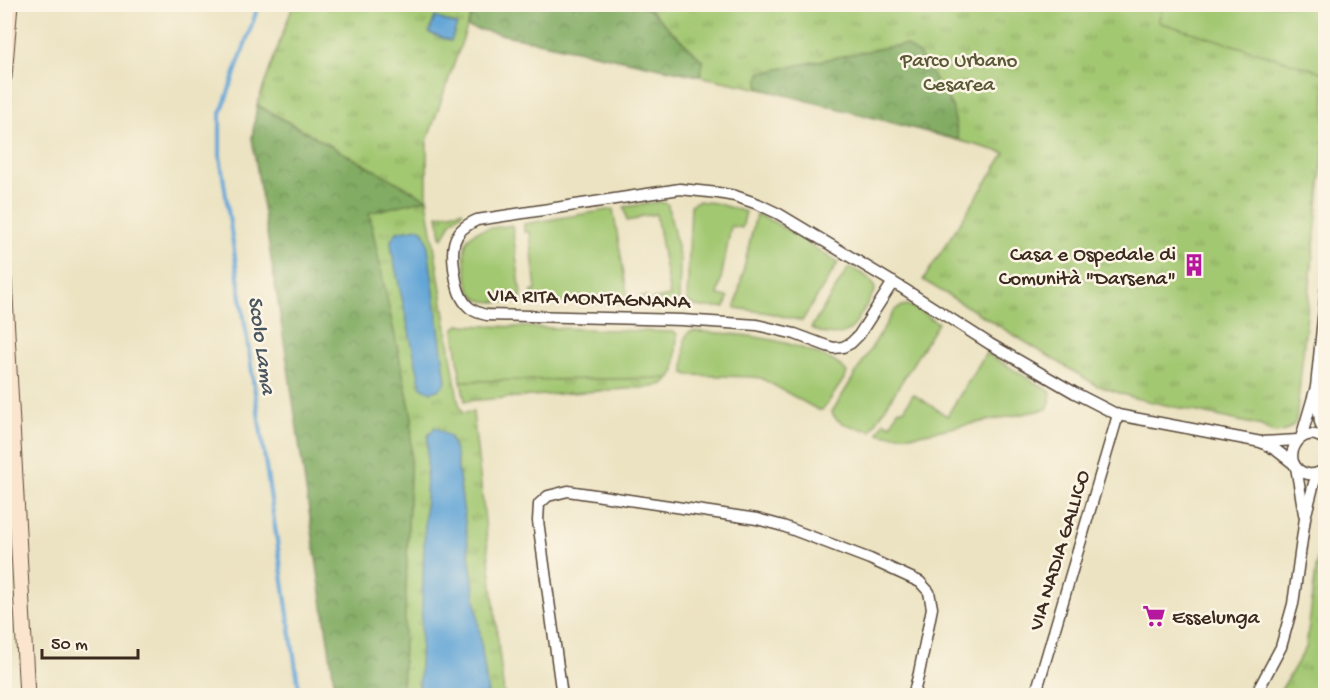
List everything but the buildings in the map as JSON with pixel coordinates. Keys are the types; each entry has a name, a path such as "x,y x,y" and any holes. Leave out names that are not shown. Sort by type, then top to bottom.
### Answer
{"main road":[{"path":"4,78 10,4"},
{"path":"4,279 27,696"}],"street":[{"name":"VIA RITA MONTAGNANA","path":"893,282 859,335 851,343 834,348 795,333 757,325 682,320 487,315 471,309 461,298 452,255 458,234 466,224 477,220 680,189 735,196 779,214 893,282 990,344 1118,415 1261,442 1299,439 1310,435 1326,439"},
{"path":"1305,518 1292,452 1299,439 1316,387 1326,289"},
{"path":"1316,387 1320,422 1326,439"},
{"name":"VIA NADIA GALLICO","path":"1035,696 1118,415"},
{"name":"VIA RITA MONTAGNANA","path":"1261,442 1295,465"},
{"path":"1295,465 1304,473 1323,471"},
{"path":"1256,696 1281,647 1293,604 1305,518 1314,483 1323,471"},
{"path":"562,696 538,520 539,504 548,496 568,491 757,519 783,526 870,559 920,582 930,592 932,608 913,696"}],"green space":[{"name":"Parco Urbano Cesarea","path":"293,5 1164,5 1159,22 1325,73 1325,138 1296,422 1288,429 1275,433 1262,426 1134,398 1096,385 923,280 1005,153 797,97 467,27 427,141 427,199 458,400 462,413 473,412 504,695 402,695 412,417 368,213 426,199 257,105"},
{"path":"475,5 639,5 650,10 703,61 700,76 467,27"},
{"path":"1164,5 1325,5 1325,73 1158,22"},
{"path":"905,45 918,53 952,106 959,140 758,88 760,73"},
{"path":"257,105 427,199 369,213 412,417 402,695 336,695 252,138"},
{"path":"698,201 715,203 746,212 742,228 731,226 718,295 728,297 725,307 699,307 687,300 691,206"},
{"path":"659,202 668,205 680,260 679,301 674,306 639,304 640,297 646,296 647,301 670,296 656,214 627,221 624,207"},
{"path":"613,209 629,304 532,302 532,291 536,291 530,232 524,232 524,224"},
{"path":"462,211 452,221 443,238 441,237 438,215"},
{"path":"756,214 776,223 838,263 802,321 735,308"},
{"path":"512,225 522,301 480,300 469,288 464,256 467,241 478,231"},
{"path":"849,267 870,279 875,291 853,327 843,333 832,335 811,328"},
{"path":"906,305 938,323 871,431 842,423 832,412 894,311"},
{"path":"459,325 674,332 677,334 675,371 670,378 461,381 454,331"},
{"path":"692,331 769,339 800,347 840,366 847,372 846,376 825,407 818,410 761,378 688,375 684,373 685,338"},
{"path":"986,353 1051,392 1047,409 915,435 878,433 884,422 891,425 898,410 904,410 913,394 947,416"},
{"path":"670,378 663,384 653,387 465,401 461,381"},
{"path":"1325,497 1325,695 1278,695 1306,648"}],"water":[{"path":"435,17 457,25 451,41 429,33"},
{"path":"418,228 423,230 427,239 446,382 440,389 431,392 421,387 391,240 397,232"},
{"path":"435,427 450,437 456,454 488,695 419,695 428,436"}],"waterway":[{"name":"Scolo Lama","path":"259,4 220,116 220,156 300,696"}],"place":[{"name":"Casa e Ospedale di Comunità \"Darsena\"","path":"1194,265"},
{"name":"Esselunga","path":"1154,616"}]}
